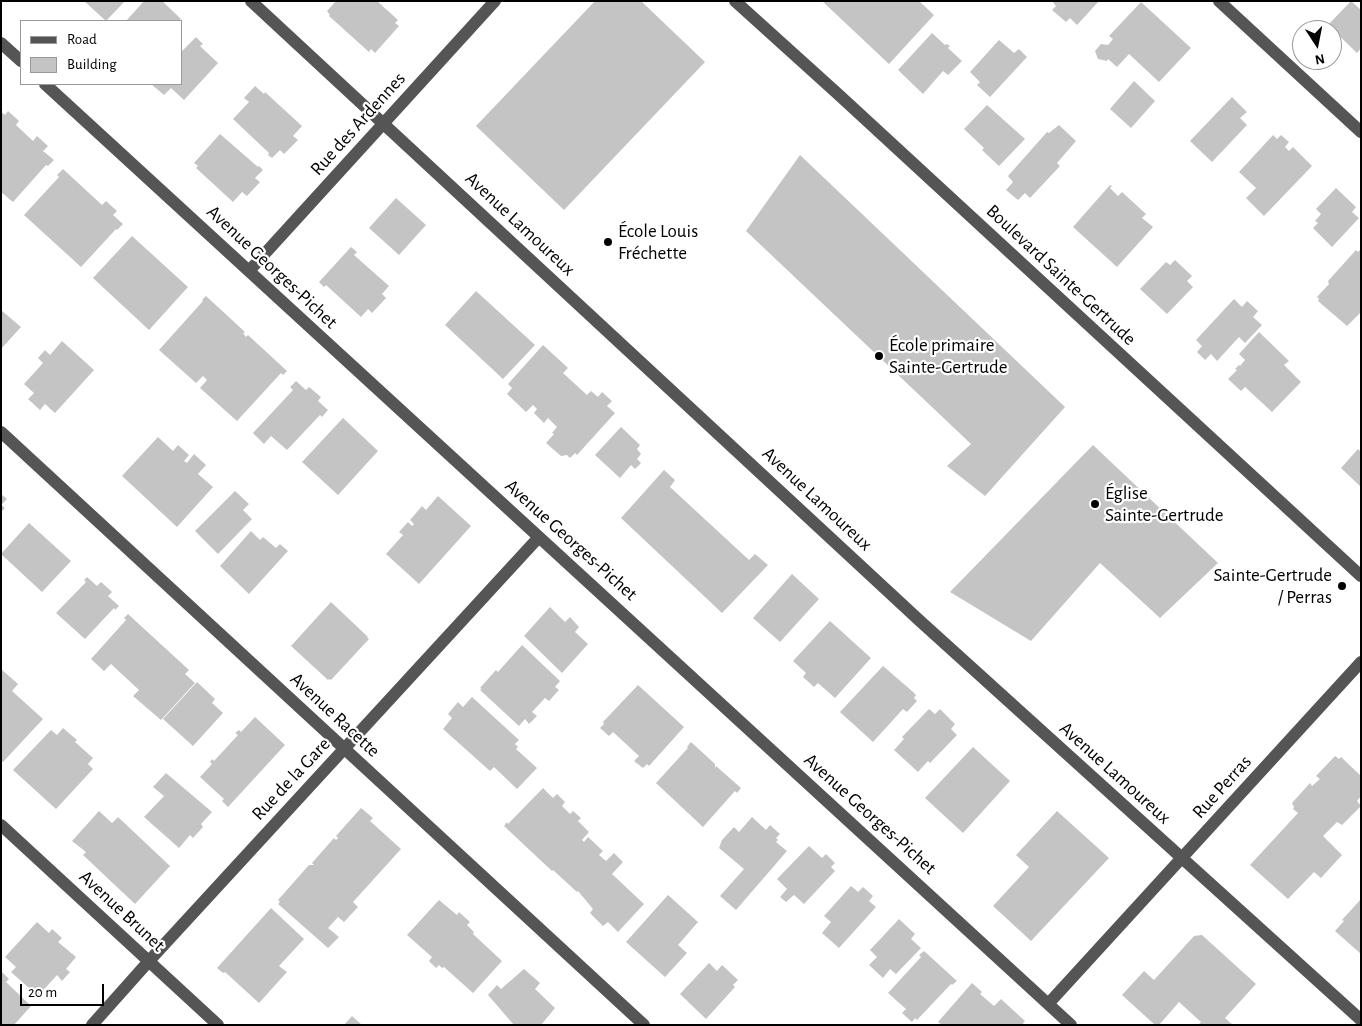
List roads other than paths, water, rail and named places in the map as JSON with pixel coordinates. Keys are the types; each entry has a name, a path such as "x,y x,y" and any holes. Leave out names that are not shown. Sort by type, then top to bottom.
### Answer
{"street":[{"name":"Avenue Lamoureux","path":"251,1 920,621 1361,1020"},
{"name":"Rue des Ardennes","path":"249,271 495,1"},
{"name":"Boulevard Sainte-Gertrude","path":"735,1 1361,576"},
{"path":"1219,1 1361,132"},
{"path":"1,43 20,61"},
{"name":"Avenue Georges-Pichet","path":"47,85 1071,1025"},
{"name":"Avenue Racette","path":"1,432 644,1025"},
{"name":"Rue de la Gare","path":"92,1025 539,537"},
{"name":"Rue Perras","path":"1049,1003 1361,662"},
{"name":"Avenue Brunet","path":"1,825 218,1025"}],"place":[{"name":"École Louis Fréchette","path":"608,242"},
{"name":"École primaire Sainte-Gertrude","path":"879,356"},
{"name":"Église Sainte-Gertrude","path":"1095,504"},
{"name":"Sainte-Gertrude / Perras","path":"1342,586"}]}
